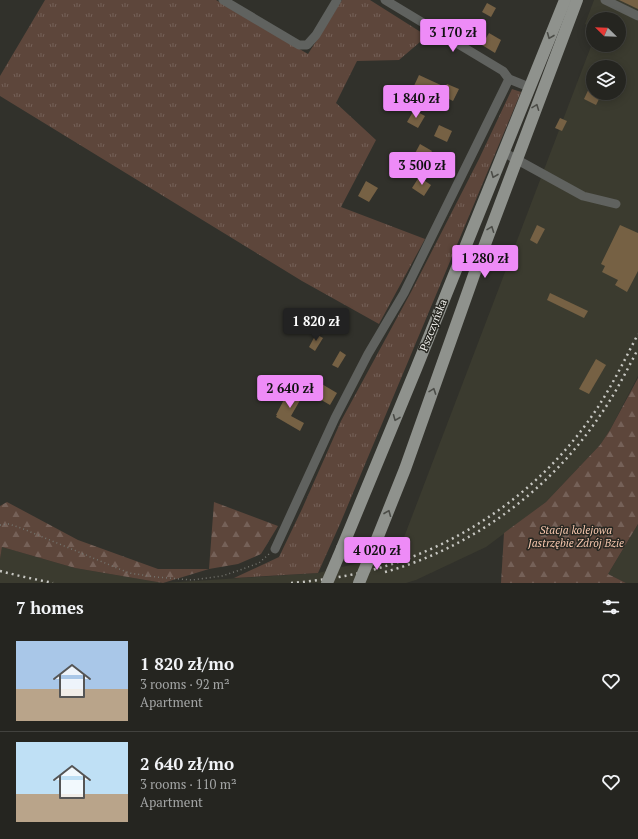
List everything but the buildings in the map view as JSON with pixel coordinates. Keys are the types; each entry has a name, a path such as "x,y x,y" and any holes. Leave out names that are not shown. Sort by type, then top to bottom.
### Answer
{"main road":[{"name":"Pszczyńska","path":"327,583 413,376 565,0"},
{"name":"Pszczyńska","path":"358,583 408,462 481,255 577,0"}],"street":[{"path":"223,0 299,45 307,45 316,35 337,0"},
{"path":"385,0 503,71 509,79 529,87"},
{"path":"609,1 638,16"},
{"path":"275,549 334,418 368,354 404,293 509,79"},
{"path":"503,152 583,196 616,204"}],"path":[{"path":"0,525 8,524 21,528 129,573 163,578 192,580 222,576 258,563 275,549"}],"shaded area":[{"path":"594,0 638,0 638,376 610,430 600,445 546,502 486,547 416,580 406,583 163,583 318,573 398,553 589,52 626,52 626,12 590,12"},
{"path":"638,524 638,583 626,583 608,574"},
{"path":"2,547 75,568 163,583 0,583 0,559"}],"green space":[{"path":"45,0 216,0 308,54 342,0 370,0 427,36 399,60 357,61 336,103 376,140 341,207 425,239 379,324 302,281 0,96 0,76"},
{"path":"512,89 521,92 340,524 318,573 234,578 279,557 341,421 411,292 479,159"},
{"name":"Stacja kolejowa Jastrzębie Zdrój Bzie","path":"638,378 638,524 608,574 626,583 501,583 504,533 546,502 600,445 610,430"},
{"path":"7,502 78,540 158,569 209,569 163,583 75,568 2,547 0,559 0,506"},
{"path":"214,502 278,526 261,554 238,564 209,569"}],"railway":[{"path":"291,583 345,576 398,562 427,551 455,537 508,503 555,462 575,438 606,394 638,334"},
{"path":"385,572 448,548 477,532 506,513 532,492 557,469 579,444 615,392 638,349"},
{"path":"0,571 53,583"}]}
